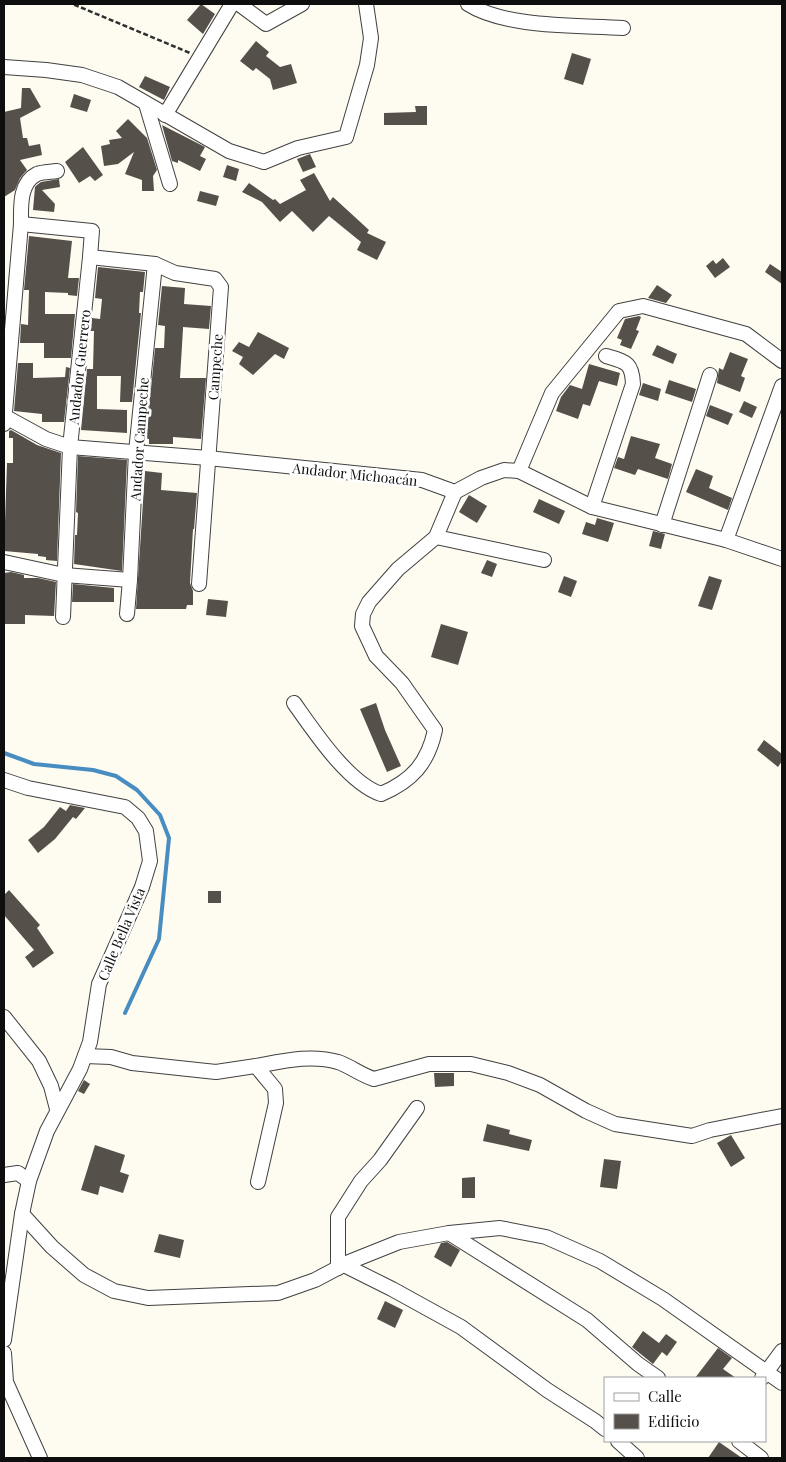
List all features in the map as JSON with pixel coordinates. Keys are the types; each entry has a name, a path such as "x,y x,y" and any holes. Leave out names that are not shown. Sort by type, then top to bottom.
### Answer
{"street":[{"path":"165,115 232,4"},
{"path":"239,4 266,24 302,4"},
{"path":"4,67 82,75 118,87 230,151 264,162 298,148 346,137 367,65 371,38 366,4"},
{"path":"468,4 480,12 527,22 623,28"},
{"path":"146,104 170,184"},
{"path":"4,425 21,224 20,199 27,184 37,174 57,171"},
{"name":"Andador Guerrero","path":"21,224 92,231 70,447 63,617"},
{"name":"Campeche","path":"90,257 155,264 175,272 215,279 221,287 199,584"},
{"name":"Andador Campeche","path":"127,614 136,452 155,264"},
{"path":"519,471 552,393 619,311 643,306 746,334 782,361"},
{"path":"592,507 633,384 632,370 625,362 606,356"},
{"path":"662,525 710,375"},
{"path":"726,540 782,386"},
{"name":"Andador Michoacán","path":"4,416 46,438 70,447 208,458 422,480 455,492"},
{"path":"294,702 325,746 368,790 381,794 398,787 423,764 432,744 434,730 402,683 376,656 362,626 364,614 369,602 398,569 436,537 455,492 481,478 504,470 519,471 592,507 726,540 782,559"},
{"path":"436,537 544,560"},
{"path":"4,562 64,575 130,580"},
{"name":"Calle Bella Vista","path":"4,780 28,788 125,807 138,818 146,831 150,861 142,887 100,984 90,1042 85,1056 47,1131 29,1180 22,1214 4,1340"},
{"path":"4,1017 39,1061 51,1086 57,1109"},
{"path":"85,1056 111,1057 132,1062 216,1072 301,1058 324,1059 340,1063 374,1079 429,1064 471,1064 508,1073 540,1085 586,1111 615,1124 686,1136 782,1116"},
{"path":"256,1066 275,1089 276,1103 258,1182"},
{"path":"341,1266 338,1217 361,1181 380,1160 417,1108"},
{"path":"4,1175 18,1173 29,1180"},
{"path":"22,1214 52,1247 84,1275 114,1291 148,1298 278,1293 315,1280 341,1266 398,1242 449,1233 500,1228 546,1237 600,1261 663,1299 764,1375 782,1383"},
{"path":"449,1233 587,1320 638,1364 657,1377"},
{"path":"341,1266 392,1289 461,1328 604,1428"},
{"path":"764,1375 782,1351"},
{"path":"4,1353 6,1382 40,1458"},
{"path":"619,1442 637,1458"},
{"path":"740,1442 761,1458"}],"path":[{"path":"75,4 75,6 200,57"}],"building":[{"path":"201,4 215,14 203,34 187,20"},
{"path":"256,41 269,52 266,56 280,67 291,64 297,83 273,90 270,79 256,68 253,71 240,61"},
{"path":"572,53 591,59 583,85 564,79"},
{"path":"145,76 170,87 164,100 139,87"},
{"path":"22,88 30,88 41,107 20,118 23,138 27,138 29,146 40,144 42,155 20,160 27,170 20,178 15,190 4,197 4,112 21,108"},
{"path":"74,94 91,100 87,112 70,107"},
{"path":"415,106 427,106 427,125 384,125 384,113 416,112"},
{"path":"128,119 147,138 157,170 153,176 154,191 142,191 142,180 125,174 134,152 118,164 104,166 101,146 110,144 109,140 122,138 116,131"},
{"path":"162,125 205,147 200,156 206,159 200,171 178,160 178,163 172,161"},
{"path":"83,147 103,175 95,181 90,176 79,183 65,162"},
{"path":"310,154 316,167 303,172 297,159"},
{"path":"227,165 239,169 236,181 223,177"},
{"path":"314,173 330,201 333,197 369,230 367,233 386,242 377,260 357,250 361,242 329,216 313,232 292,211 280,222 262,202 242,192 249,183 280,204 306,190 300,180"},
{"path":"59,179 60,187 42,190 55,204 54,212 33,210 35,187 41,182"},
{"path":"200,191 219,196 216,206 197,201"},
{"path":"29,236 72,241 68,278 79,278 77,296 68,295 68,293 45,292 45,314 75,314 71,358 44,358 44,343 20,343 21,324 28,325 29,290 24,290"},
{"path":"723,258 730,267 715,278 706,266 713,260 716,264"},
{"path":"770,264 782,272 782,284 765,272"},
{"path":"98,267 145,272 143,292 140,292 139,313 141,313 132,402 120,402 121,376 97,376 97,409 127,410 127,433 81,430 87,369 93,369 94,331 91,331 92,318 100,319 102,299 95,298"},
{"path":"657,285 672,295 666,303 648,298"},
{"path":"162,286 185,288 184,304 211,306 209,329 183,327 180,378 206,378 201,439 173,437 173,444 149,444 149,439 146,439 155,348 164,348 165,326 158,325"},
{"path":"641,317 636,330 639,331 631,349 620,345 622,340 617,338 625,319"},
{"path":"258,332 289,348 284,359 275,354 253,375 239,364 243,357 232,351 239,342 249,347"},
{"path":"657,345 677,354 673,364 652,355"},
{"path":"730,352 748,359 741,376 745,378 740,392 717,383 719,368 723,370"},
{"path":"18,363 33,363 33,378 65,377 66,367 70,368 64,422 42,422 42,414 14,411"},
{"path":"589,364 620,373 617,386 599,381 590,406 583,404 578,419 556,411 561,397 570,385 582,389"},
{"path":"669,380 696,389 692,402 665,393"},
{"path":"643,383 661,389 658,401 639,395"},
{"path":"744,401 757,407 752,418 739,412"},
{"path":"710,405 733,414 728,425 706,416"},
{"path":"11,430 37,445 61,453 57,561 46,560 46,557 38,556 38,554 4,551 7,463 13,463 13,438 9,438 9,431"},
{"path":"631,436 660,444 655,458 672,464 668,479 638,469 635,475 614,468 618,457 624,459"},
{"path":"78,456 127,460 122,571 74,564 78,513 76,512"},
{"path":"696,469 713,476 709,488 732,498 728,510 686,492"},
{"path":"145,471 162,473 161,490 197,493 190,583 193,591 193,605 187,605 186,609 136,609"},
{"path":"469,495 487,506 477,523 459,512"},
{"path":"539,499 565,511 559,524 533,512"},
{"path":"597,518 614,523 608,542 582,534 586,522 595,525"},
{"path":"653,531 665,534 661,549 649,546"},
{"path":"487,560 497,564 492,577 481,573"},
{"path":"11,572 24,575 24,578 38,578 56,582 54,616 25,615 25,624 4,624 4,573"},
{"path":"564,576 577,581 571,597 558,592"},
{"path":"709,576 722,580 712,610 698,606"},
{"path":"73,584 114,588 114,602 72,602"},
{"path":"208,599 228,601 226,617 206,615"},
{"path":"441,624 468,632 458,665 431,657"},
{"path":"376,703 385,730 401,766 387,772 360,709"},
{"path":"764,740 782,754 782,761 778,767 757,750"},
{"path":"70,805 85,808 76,819 73,817 55,839 38,853 28,840 44,827 60,807 66,811"},
{"path":"9,890 40,925 37,928 54,953 33,968 25,957 34,950 4,915 4,895"},
{"path":"208,891 221,891 221,903 208,903"},
{"path":"434,1073 454,1073 454,1086 435,1087"},
{"path":"84,1080 90,1084 84,1094 78,1091"},
{"path":"487,1124 510,1130 509,1134 532,1140 529,1151 483,1141"},
{"path":"731,1135 745,1158 731,1167 717,1143"},
{"path":"95,1145 125,1155 120,1172 129,1175 123,1193 100,1186 98,1195 81,1190"},
{"path":"604,1159 621,1161 617,1189 600,1187"},
{"path":"475,1177 475,1198 462,1198 462,1178"},
{"path":"159,1234 184,1240 180,1258 154,1252"},
{"path":"447,1242 460,1250 451,1267 434,1257 441,1243"},
{"path":"385,1301 403,1310 395,1328 377,1319"},
{"path":"643,1331 659,1343 666,1334 677,1342 667,1356 662,1352 653,1364 632,1347"},
{"path":"718,1348 732,1358 723,1369 735,1377 696,1377"},
{"path":"719,1442 742,1458 708,1458"}],"waterway":[{"path":"4,753 34,764 93,770 116,776 137,790 160,815 169,838 159,939 125,1013"}]}
